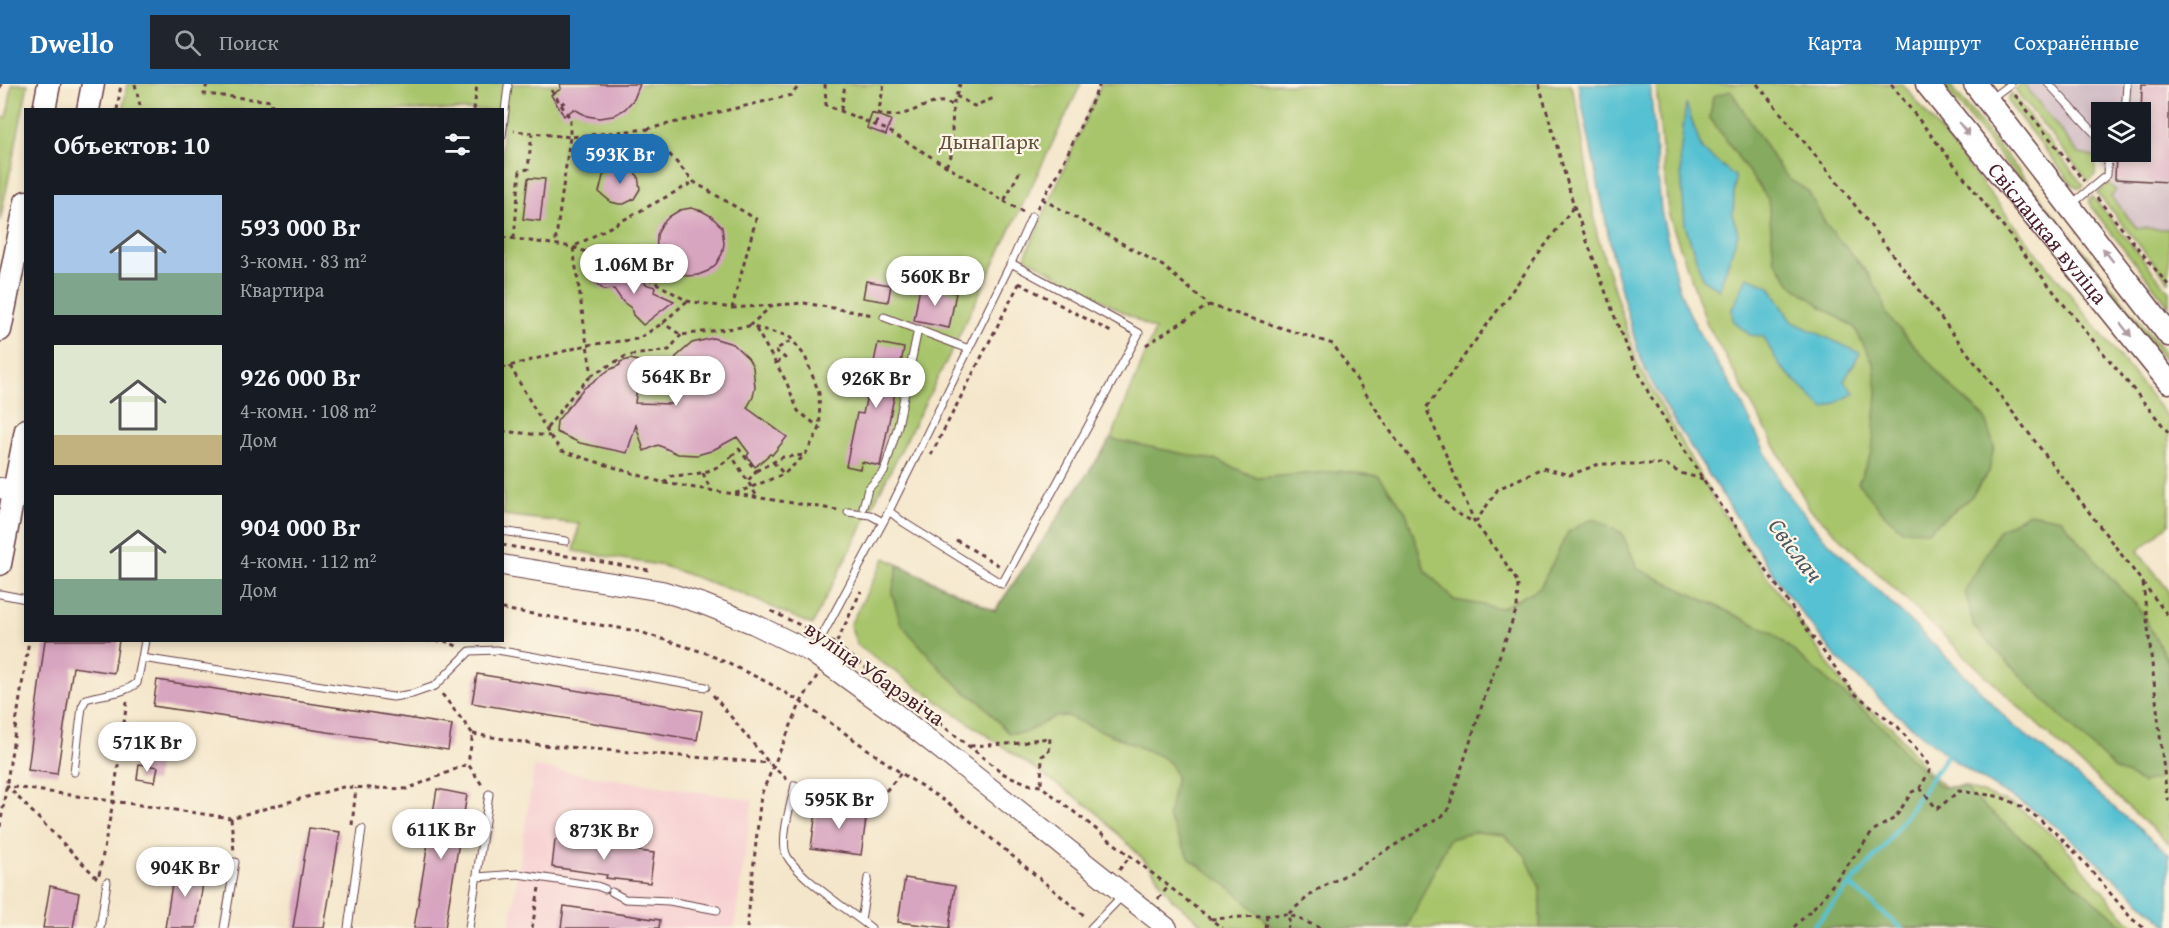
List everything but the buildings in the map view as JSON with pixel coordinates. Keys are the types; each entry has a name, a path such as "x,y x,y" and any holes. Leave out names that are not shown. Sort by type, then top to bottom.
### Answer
{"main road":[{"path":"44,108 49,84"},
{"path":"88,108 93,84"},
{"name":"Свіслацкая вуліца","path":"1927,84 2169,382"},
{"name":"Свіслацкая вуліца","path":"1982,92 2169,335"},
{"path":"0,330 24,212"},
{"path":"0,564 24,438"},
{"name":"вуліца Убарэвіча","path":"504,565 662,591 816,644 895,712 1167,928"}],"lane":[{"path":"1982,92 2010,84"},
{"path":"2049,84 2091,129"},
{"path":"2126,102 2127,84"},
{"path":"504,120 508,86"},
{"path":"2070,206 2107,175 2108,162"},
{"path":"816,644 889,511 1032,216"},
{"path":"889,511 1002,584 1139,333 1011,263"},
{"path":"884,317 969,349"},
{"path":"863,507 868,489 884,472 898,426 918,329"},
{"path":"848,512 870,515 883,522"},
{"path":"504,531 566,541"},
{"path":"0,594 24,598"},
{"path":"74,772 82,707 86,699 129,690 137,683 145,642"},
{"path":"142,658 393,697 412,694 435,686 470,651 497,650 706,687"},
{"path":"795,785 786,831 785,852 797,870 871,928"},
{"path":"469,928 489,794"},
{"path":"348,928 362,829"},
{"path":"224,928 235,862"},
{"path":"477,878 518,874 597,886 625,899 669,901 717,910"},
{"path":"861,920 868,878"},
{"path":"100,928 103,881"},
{"path":"1093,926 1124,894"}],"path":[{"path":"117,108 121,84"},
{"path":"135,84 141,108"},
{"path":"207,84 204,94 272,101 271,108"},
{"path":"474,108 477,84"},
{"path":"504,129 570,137 647,129 792,95 800,84"},
{"path":"825,84 826,105 876,125 1032,216 1059,172 1100,84"},
{"path":"841,110 845,84"},
{"path":"876,125 884,84"},
{"path":"946,166 951,156 953,105 960,84"},
{"path":"1539,84 1574,206 1624,342 1650,396 1703,479 1854,693 1898,727 1928,764 1930,770 1920,788 1912,792 1895,818 1874,830 1821,900 1793,928"},
{"path":"1756,84 1841,186 2169,617"},
{"path":"1891,84 2065,306 2169,433"},
{"path":"551,90 570,118 570,137 555,245"},
{"path":"956,96 974,106 994,98"},
{"path":"561,104 566,101"},
{"path":"878,113 887,116 906,114 941,101 953,105"},
{"path":"647,129 694,182 756,219 732,308"},
{"path":"514,238 520,171 528,169 532,133"},
{"path":"1004,201 1020,171"},
{"path":"573,247 694,182"},
{"path":"1042,200 1163,266 1209,305 1333,344 1396,441 1455,512 1475,523"},
{"path":"1288,915 1315,891 1351,872 1447,813 1486,693 1517,608 1518,583 1475,523 1426,408 1574,206"},
{"path":"504,237 573,247 633,270 687,301 732,308 804,303 884,317"},
{"path":"573,247 592,375"},
{"path":"929,458 1027,271"},
{"path":"1019,283 1092,323 1133,342"},
{"path":"504,368 587,345 638,339 663,323 687,301"},
{"path":"749,326 774,304"},
{"path":"1146,345 1209,305"},
{"path":"663,323 681,334 749,326 789,336 805,357 819,393 820,428 805,454 784,474 734,494"},
{"path":"756,329 786,381 798,411 820,428"},
{"path":"546,429 574,393 592,375 626,357 669,350 681,334"},
{"path":"776,363 785,358 775,350 792,340"},
{"path":"510,366 546,429 562,451 664,483 848,512"},
{"path":"504,431 550,435"},
{"path":"664,483 670,476 703,473 719,468 739,449 756,471"},
{"path":"747,482 756,471 783,457 805,454"},
{"path":"732,456 758,498"},
{"path":"773,462 784,474"},
{"path":"1475,523 1498,489 1542,468 1570,475 1599,464 1665,464 1680,473 1703,479"},
{"path":"703,473 711,490"},
{"path":"504,545 654,571"},
{"path":"836,644 865,581"},
{"path":"2142,582 2169,800"},
{"path":"762,607 816,644 836,644 904,696"},
{"path":"504,609 597,623 647,634 734,665 801,702 901,773 951,805 1093,926"},
{"path":"0,828 28,642"},
{"path":"448,642 470,651"},
{"path":"747,928 761,795 801,702 817,676"},
{"path":"435,686 473,734 541,745 769,763"},
{"path":"706,687 773,767 795,785 829,800 876,803 901,773"},
{"path":"103,881 129,690"},
{"path":"912,702 1004,774 1031,785 1041,786 1222,928"},
{"path":"473,734 468,764 489,794"},
{"path":"970,746 1023,743 1050,738 1049,752 1042,756 1041,786"},
{"path":"7,786 231,818 343,787 407,789 468,764"},
{"path":"7,786 103,881"},
{"path":"356,788 352,827 362,829"},
{"path":"1920,788 1937,809 1959,791 1997,797 2025,809 2065,842 2132,919 2144,928"},
{"path":"231,818 235,862"},
{"path":"532,928 541,878"},
{"path":"1156,901 1168,887"},
{"path":"1265,928 1266,915"},
{"path":"1287,928 1290,925 1288,915"},
{"path":"1210,919 1288,915 1320,928"}],"shaded area":[{"path":"2024,84 2169,84 2169,268 2111,197 2116,190 2099,162 2151,162 2151,102 2091,102 2091,156 2079,154"},
{"path":"534,767 753,800 734,928 510,928"}],"green space":[{"path":"12,84 28,84 0,221 0,117 7,118"},
{"name":"ДынаПарк","path":"127,84 1081,84 955,344 812,625 745,595 664,566 574,551 579,524 504,515 504,108 123,108"},
{"path":"1101,84 1570,84 1577,105 1597,235 1638,365 1714,500 1853,698 1893,728 1929,773 1945,787 1963,786 2015,805 2061,842 2126,919 2138,928 1207,928 1172,899 1149,865 1094,810 857,645 850,625 885,558 995,611 1111,439 1155,330 1025,257"},
{"path":"1656,84 1903,84 2169,419 2169,524 2138,551 2169,591 2169,844 2055,741 1810,509 1707,324 1668,213"},
{"path":"1942,84 1949,84 2169,358 2169,366"},
{"path":"2024,84 2079,154 2091,156 2091,162 2096,162 2095,176 2088,181 2015,90"},
{"path":"1731,91 1778,166 1790,180 1808,191 1825,223 1869,275 1881,296 1886,314 1952,388 1984,416 1994,446 1989,472 1971,497 1928,531 1902,530 1884,514 1858,483 1872,452 1877,393 1874,364 1854,327 1792,285 1774,259 1768,199 1710,118 1713,96"},
{"path":"2011,93 2084,186 2080,188 2073,185 2009,104"},
{"path":"2109,183 2116,190 2111,197 2137,228 2169,229 2169,282 2097,193"},
{"path":"2092,196 2169,291 2169,306 2091,207 2089,199"},
{"path":"1111,439 1219,461 1257,478 1339,471 1379,476 1406,512 1425,570 1454,600 1501,608 1540,588 1568,532 1593,518 1622,533 1638,569 1771,632 1893,736 1902,750 1940,787 1966,787 1971,795 2127,928 1540,928 1540,888 1525,855 1504,835 1476,832 1449,839 1407,928 1273,928 1237,893 1190,859 1168,817 1176,777 1171,764 1160,756 1067,716 1054,717 1025,733 1008,733 982,703 965,692 941,669 901,624 892,594 898,565 995,611"},
{"path":"2029,513 2061,519 2139,608 2169,663 2169,748 2157,779 2143,783 2114,768 1974,627 1965,591 1999,530"}],"water":[{"name":"Свіслач","path":"1578,84 1650,84 1661,211 1677,282 1701,337 1739,398 1781,485 1819,533 1976,686 2012,725 2053,756 2169,854 2169,927 2061,830 2032,809 1956,762 1889,708 1837,658 1784,590 1674,421 1647,374 1638,351 1616,272"},
{"path":"1686,104 1702,150 1735,176 1733,217 1738,233 1719,290 1703,279 1685,225 1680,157"},
{"path":"1747,277 1770,286 1791,321 1860,353 1844,381 1855,393 1824,409 1779,365 1763,336 1750,335 1733,321 1732,309"}],"waterway":[{"path":"1812,928 1884,847 1950,751"},
{"path":"1850,885 1901,928"}]}
